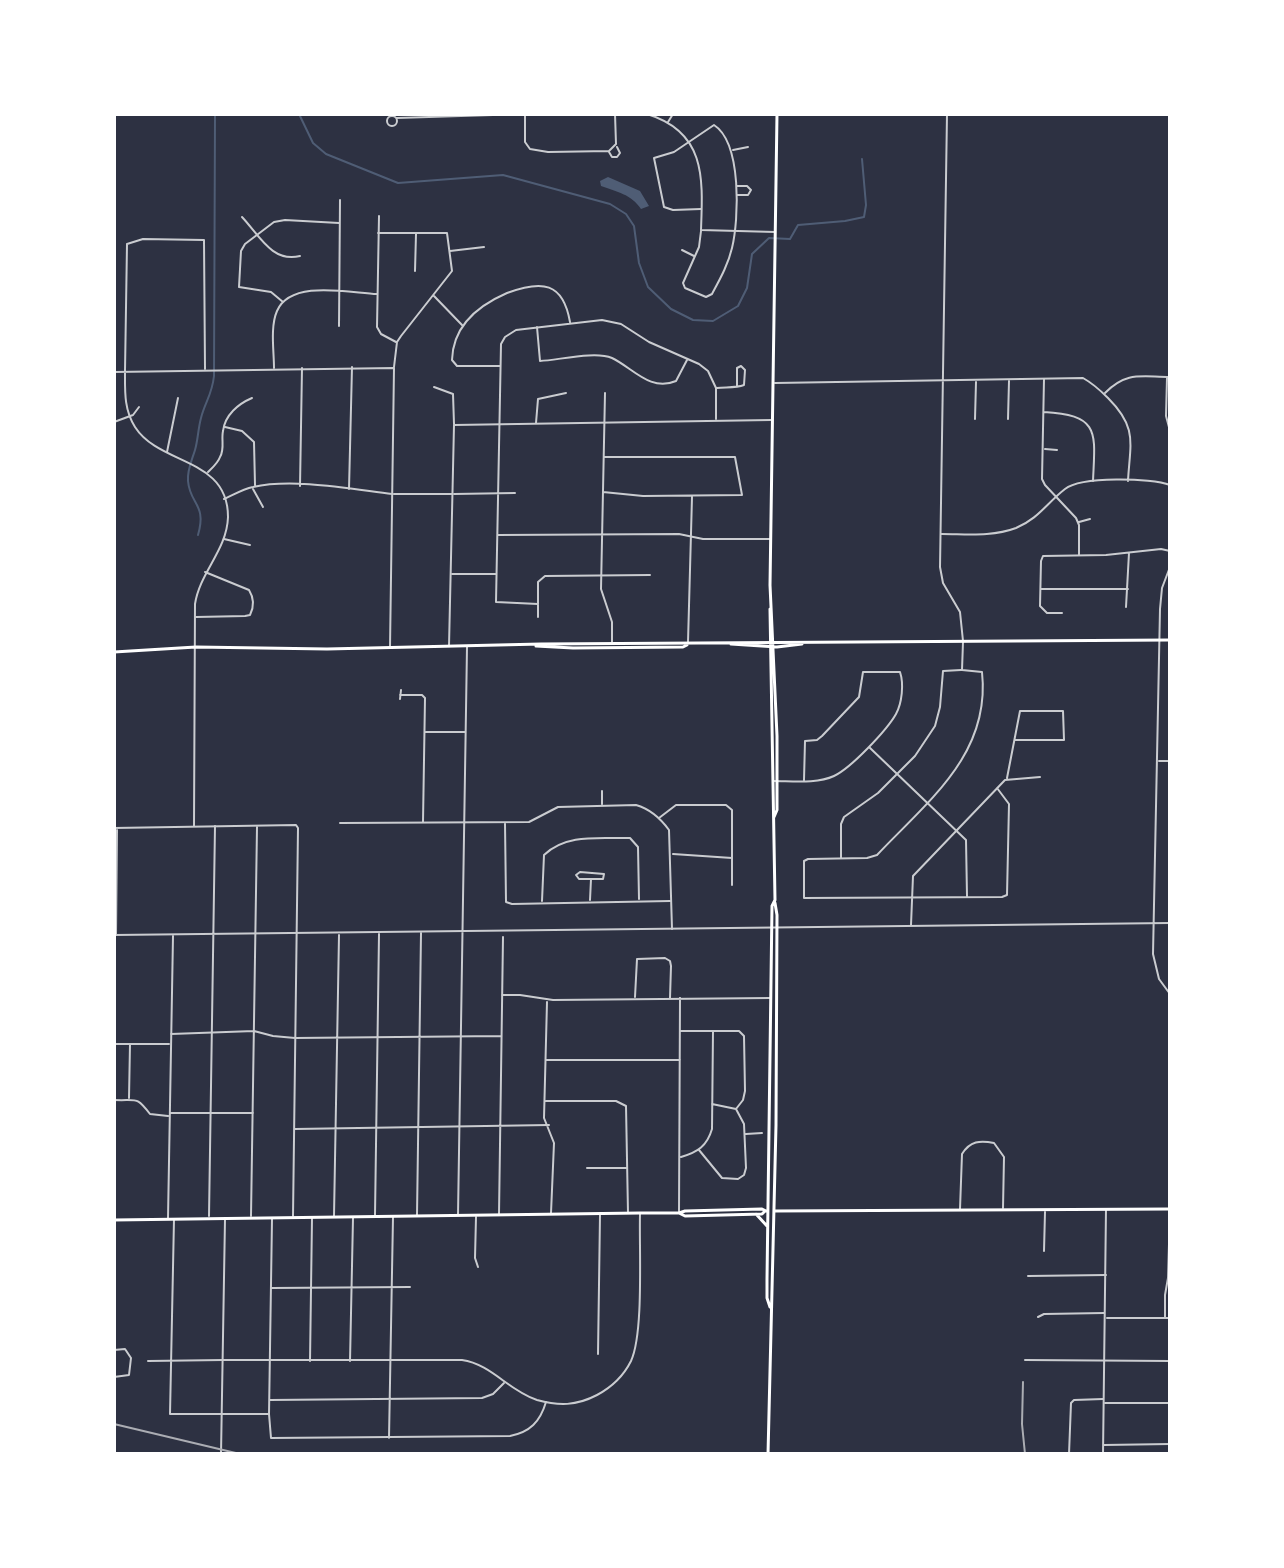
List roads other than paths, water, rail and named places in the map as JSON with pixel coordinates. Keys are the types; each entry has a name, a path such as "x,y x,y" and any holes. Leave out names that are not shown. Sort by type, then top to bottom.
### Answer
{"main road":[{"path":"768,1454 772,906 775,903 771,539 777,114"},
{"path":"114,652 196,647 390,648 541,644 799,646 1170,640"},
{"path":"770,1307 767,1298 773,998"},
{"path":"758,1209 768,1196"},
{"path":"114,1220 679,1213 758,1209 1170,1209"},
{"path":"679,1213 685,1216 769,1211"},
{"path":"756,1214 768,1228"}],"street":[{"path":"525,114 525,142 534,150 609,151 616,146"},
{"path":"397,118 552,114"},
{"path":"609,151 612,157 620,153 616,146 615,114"},
{"path":"647,114 668,122 689,141 697,156 701,169 702,209 701,230 699,247 683,283 685,288 706,297 712,294 728,261 736,196 732,151 722,131 714,125 689,141 674,152 655,156 664,207 673,210 702,209"},
{"path":"668,122 673,114"},
{"path":"947,114 940,567 943,583 960,612 962,670"},
{"path":"732,151 748,147"},
{"path":"736,186 751,189 748,195 736,196"},
{"path":"339,326 340,200"},
{"path":"379,216 377,327 381,334 397,342"},
{"path":"242,217 273,253 290,259 300,256"},
{"path":"283,302 271,292 246,290 238,284 239,256 245,244 274,222 339,223"},
{"path":"701,230 776,232"},
{"path":"378,233 447,233 452,271 397,342 394,368 390,648"},
{"path":"415,271 416,233"},
{"path":"194,826 197,591 224,539 228,515 224,499 207,473 192,462 166,453 143,436 130,416 125,398 127,244 152,239 204,240 205,370"},
{"path":"449,251 484,247"},
{"path":"682,250 695,256"},
{"path":"500,366 454,365 452,348 462,326 484,303 527,285 537,284 548,287 564,299 570,324"},
{"path":"274,368 274,322 283,302 300,292 377,294"},
{"path":"434,296 462,326"},
{"path":"538,604 496,602 499,352 505,337 516,330 614,321 708,371 716,388 716,419"},
{"path":"537,327 540,361 607,357 642,378 662,385 676,381 688,359"},
{"path":"716,388 737,386 744,383 745,370 741,366 737,368 737,386"},
{"path":"349,489 352,367"},
{"path":"300,486 302,368"},
{"path":"114,372 394,368"},
{"path":"1104,394 1120,379 1169,377 1166,416 1170,431"},
{"path":"773,383 1083,378 1122,412 1129,426 1128,481"},
{"path":"1008,419 1009,379"},
{"path":"1044,379 1042,479 1078,522 1079,555"},
{"path":"975,419 976,380"},
{"path":"434,387 453,394 449,647"},
{"path":"536,425 538,399 566,393"},
{"path":"605,393 601,589 612,622 612,646"},
{"path":"166,453 178,398"},
{"path":"207,473 223,453 225,426 231,412 241,402 252,398"},
{"path":"114,422 137,412 139,407"},
{"path":"1043,412 1072,414 1091,428 1095,441 1093,481"},
{"path":"454,425 716,419 772,421"},
{"path":"225,426 242,431 254,442 254,487 263,507"},
{"path":"1043,449 1057,450"},
{"path":"603,492 643,496 742,495 735,457 604,457"},
{"path":"940,534 1002,532 1036,518 1073,484 1128,481 1170,485"},
{"path":"224,499 254,487 300,486 393,494 515,493"},
{"path":"688,644 692,495"},
{"path":"1078,522 1090,519"},
{"path":"497,535 679,534 771,539"},
{"path":"224,539 250,545"},
{"path":"1062,613 1041,611 1043,556 1170,551"},
{"path":"1126,607 1129,552"},
{"path":"1170,567 1160,595 1153,923 1154,966 1170,994"},
{"path":"196,617 245,616 253,610 253,596 249,590 205,572"},
{"path":"452,574 496,574"},
{"path":"538,617 538,582 545,576 650,575"},
{"path":"1040,589 1128,589"},
{"path":"458,1216 467,647"},
{"path":"841,858 841,824 844,817 878,793 922,748 935,726 943,671 982,672 976,729 958,769 877,855 867,858 804,861 804,898 1002,897 1009,891 1009,804 997,788"},
{"path":"775,781 804,780 834,776 846,768 896,715 902,687 900,672 863,672 859,697 822,736 805,741 804,780"},
{"path":"400,695 424,696 423,823"},
{"path":"911,926 913,876 955,829 1007,779 1020,711 1063,711 1064,740 1015,740"},
{"path":"424,732 465,732"},
{"path":"868,746 967,844 967,897"},
{"path":"1157,761 1170,761"},
{"path":"1007,779 1040,777"},
{"path":"602,791 602,806"},
{"path":"659,818 676,805 731,806 732,885"},
{"path":"340,823 505,823 532,821 558,807 645,807 669,829 672,929"},
{"path":"505,823 504,898 512,904 672,901"},
{"path":"251,1217 257,825"},
{"path":"293,1217 295,1038 297,934 299,830 296,825 116,828 115,935 297,934 1170,923"},
{"path":"209,1217 215,826"},
{"path":"542,903 543,862 548,851 574,839 630,838 638,847 639,901"},
{"path":"671,854 732,858"},
{"path":"578,872 604,874 603,879 591,879 579,879 576,875 578,872"},
{"path":"590,901 591,879"},
{"path":"375,1216 379,932"},
{"path":"417,1215 421,932"},
{"path":"334,1217 339,933"},
{"path":"168,1218 173,935"},
{"path":"499,1215 503,937"},
{"path":"635,998 637,959 665,958 671,966 670,998"},
{"path":"502,995 547,999 773,998"},
{"path":"679,1213 680,998"},
{"path":"547,999 544,1118 554,1143 551,1214"},
{"path":"171,1034 254,1031 295,1038 501,1036"},
{"path":"680,1031 739,1031 746,1041 745,1091 736,1109"},
{"path":"679,1157 699,1150 710,1137 713,1031"},
{"path":"114,1044 171,1044"},
{"path":"129,1101 130,1044"},
{"path":"545,1060 680,1060"},
{"path":"114,1100 143,1102 153,1115 253,1113"},
{"path":"545,1101 623,1102 628,1113 628,1213"},
{"path":"699,1150 717,1175 730,1180 744,1175 743,1120 736,1109 712,1104"},
{"path":"294,1129 549,1125"},
{"path":"745,1134 762,1133"},
{"path":"960,1210 962,1154 973,1143 983,1141 994,1143 1004,1157 1003,1209"},
{"path":"587,1168 628,1168"},
{"path":"1103,1454 1105,1208"},
{"path":"1044,1251 1046,1209"},
{"path":"1165,1318 1170,1209"},
{"path":"598,1354 600,1213"},
{"path":"148,1361 471,1361 520,1393 546,1402 569,1405 588,1399 613,1385 629,1365 637,1344 640,1213"},
{"path":"476,1215 475,1258 478,1267"},
{"path":"350,1361 353,1216"},
{"path":"389,1438 393,1216"},
{"path":"221,1454 225,1217"},
{"path":"272,1217 271,1438 517,1435 537,1423 546,1402"},
{"path":"310,1361 312,1217"},
{"path":"174,1218 170,1414 269,1414"},
{"path":"1028,1276 1106,1275"},
{"path":"271,1288 410,1287"},
{"path":"1038,1317 1044,1314 1170,1318"},
{"path":"114,1350 125,1349 131,1358 129,1375 114,1377"},
{"path":"1025,1360 1170,1361"},
{"path":"269,1400 482,1398 493,1394 504,1383"},
{"path":"1069,1454 1071,1403 1074,1400 1170,1403"},
{"path":"1104,1445 1170,1444"}],"water":[{"path":"608,177 640,191 649,206 641,209 628,197 601,186 600,181"}],"waterway":[{"path":"198,535 201,517 189,489 188,477 214,376 215,114"},
{"path":"299,114 313,143 326,154 398,183 503,175 610,204 626,214 634,226 639,263 648,287 671,309 693,320 713,321 738,306 747,288 752,254 769,238 790,239 798,225 864,217 866,205 862,159"}],"railway":[{"path":"1023,1382 1025,1454"},
{"path":"114,1424 240,1454"}]}
